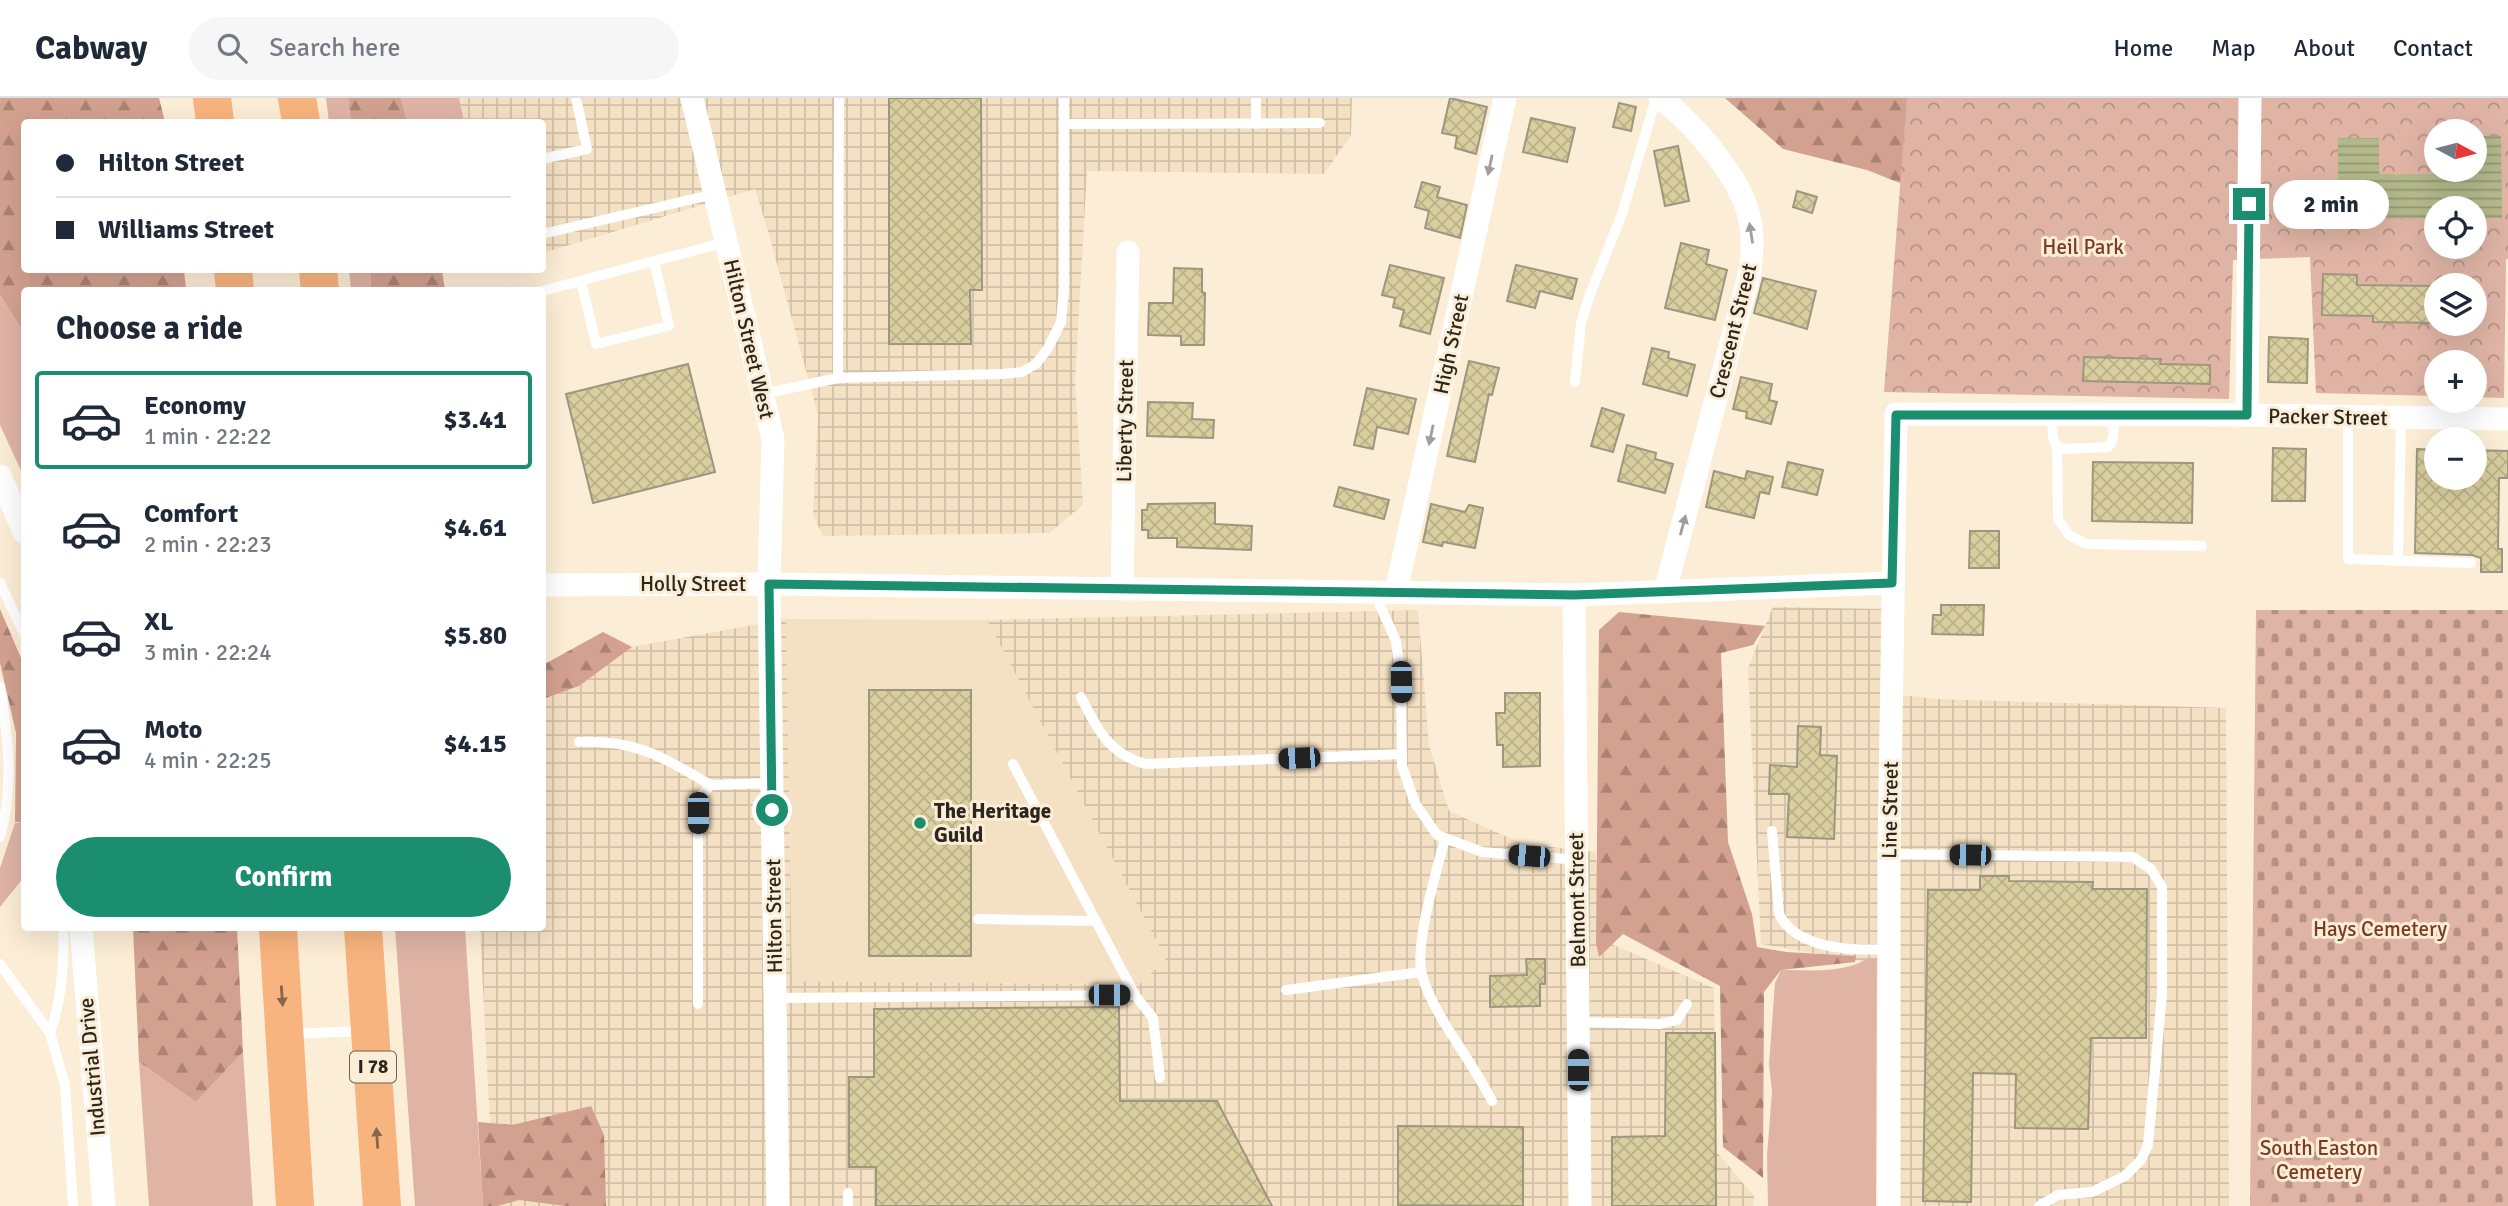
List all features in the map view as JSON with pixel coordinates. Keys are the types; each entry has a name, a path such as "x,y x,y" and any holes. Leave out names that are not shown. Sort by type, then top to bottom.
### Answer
{"highway":[{"path":"212,98 215,119"},
{"path":"297,98 300,119"},
{"path":"278,931 295,1206"},
{"name":"I 78","path":"363,931 382,1206"}],"street":[{"name":"Hilton Street West","path":"692,98 773,439 769,584"},
{"name":"High Street","path":"1385,591 1505,98"},
{"name":"Crescent Street","path":"1658,98 1675,109 1723,163 1748,211 1753,244 1750,271 1665,591"},
{"path":"2247,415 2250,98"},
{"name":"Liberty Street","path":"1122,589 1128,252"},
{"name":"Packer Street","path":"1896,415 2247,415 2508,419"},
{"name":"Line Street","path":"1889,1206 1889,854 1896,415"},
{"path":"0,476 21,525"},
{"name":"Holly Street","path":"546,585 769,584 1574,595 1892,583"},
{"name":"Hilton Street","path":"769,584 778,1206"},
{"name":"Belmont Street","path":"1574,595 1580,1206"},
{"name":"Industrial Drive","path":"82,931 104,1206"}],"lane":[{"path":"546,158 587,149 576,98"},
{"path":"838,378 839,98"},
{"path":"762,394 838,378 1002,374 1022,372 1036,364 1048,348 1061,322 1064,289 1064,98"},
{"path":"1256,98 1256,124"},
{"path":"1575,382 1581,323 1622,214 1658,98"},
{"path":"1064,124 1320,123"},
{"path":"546,233 715,194"},
{"path":"546,290 726,242"},
{"path":"581,281 596,344 669,326 654,261"},
{"path":"2053,415 2054,442 2057,447 2058,519 2069,535 2086,544 2202,546"},
{"path":"2057,447 2108,447 2113,437 2113,415"},
{"path":"2347,417 2348,559 2471,563"},
{"path":"2398,561 2400,418"},
{"path":"0,583 21,628"},
{"path":"1385,591 1396,640 1401,682 1402,766 1415,803 1437,835 1482,852 1577,860"},
{"path":"0,687 9,759 6,809 0,837"},
{"path":"1081,698 1101,735 1127,759 1145,764 1402,754"},
{"path":"579,742 624,744 655,753 711,785 772,783"},
{"path":"1013,764 1135,995 1153,1018 1160,1078"},
{"path":"698,1004 698,813 702,794 711,785"},
{"path":"1772,831 1779,914 1785,926 1812,941 1869,950 1889,949"},
{"path":"1445,838 1423,933 1422,972 1429,993 1492,1101"},
{"path":"1889,854 2133,857 2151,869 2162,887 2162,994 2148,1145 2141,1160 2125,1176 2092,1192 2058,1195 2039,1206"},
{"path":"978,919 1096,921"},
{"path":"50,1033 56,1017 63,931"},
{"path":"0,964 50,1033 65,1085 74,1206"},
{"path":"1286,990 1422,972"},
{"path":"775,998 1135,995"},
{"path":"1578,1022 1660,1024 1677,1020 1687,1004"},
{"path":"285,1034 370,1031"},
{"path":"848,1193 848,1206"}],"shaded area":[{"path":"415,98 1352,98 1351,135 1324,174 1087,171 1075,380 1083,505 1049,533 823,536 813,515 818,415 755,189 546,252 546,119 419,119"},
{"path":"2487,136 2501,136 2502,218 2487,218 2487,196 2424,196 2424,218 2338,219 2338,138 2379,138 2379,174 2424,174 2424,182 2487,182"},
{"path":"1773,607 1885,609 1883,693 1936,699 2226,708 2229,1206 1890,1206 1879,964 1761,944 1748,668"},
{"path":"1418,610 1429,745 1449,811 1523,844 1595,852 1609,943 1714,988 1715,1150 1754,1196 1753,1206 494,1206 480,931 546,931 546,684 579,686 632,647 786,619 792,981 1139,985 1166,959 987,620"},
{"path":"786,619 987,620 1166,959 1139,985 792,981"}],"green space":[{"path":"0,98 159,98 164,119 21,119 21,273 184,273 186,287 21,287 21,328 0,295"},
{"path":"326,98 348,98 351,119 329,119"},
{"path":"348,98 401,98 406,119 351,119"},
{"path":"401,98 459,98 463,119 406,119"},
{"path":"1725,98 1938,98 1920,191 1867,170 1783,149"},
{"name":"Heil Park","path":"1907,98 2508,98 2508,259 2504,398 2487,397 2487,350 2424,350 2424,396 2316,393 2310,257 2233,260 2229,399 1884,392"},
{"path":"349,273 370,273 371,287 351,287"},
{"path":"370,273 442,273 445,287 371,287"},
{"path":"0,295 21,328 21,470 0,425"},
{"path":"0,609 21,658 21,823 15,822 16,733 0,663"},
{"name":"Hays Cemetery","path":"2256,610 2508,610 2508,1206 2250,1206"},
{"path":"1619,612 1765,626 1753,645 1721,653 1728,842 1752,914 1757,947 1786,952 1856,956 1855,962 1781,970 1764,992 1763,1178 1723,1147 1720,986 1623,934 1599,957 1596,943 1599,630"},
{"path":"603,632 632,647 579,686 546,698 546,663"},
{"path":"15,823 21,823 21,881 0,907 0,868"},
{"path":"133,931 237,931 243,1052 196,1102 139,1062"},
{"path":"395,931 465,931 483,1206 415,1206"},
{"path":"1868,958 1877,958 1876,1206 1768,1206 1767,1156 1772,1092 1769,1064 1775,983 1781,970 1837,969"},
{"path":"243,1052 253,1206 149,1206 139,1062 196,1102"},
{"path":"591,1106 604,1135 606,1206 565,1206 519,1200 498,1206 483,1206 478,1122 512,1125"}],"building":[{"path":"889,98 981,98 982,290 970,290 971,344 889,344"},
{"path":"1450,98 1487,107 1476,154 1455,148 1457,136 1442,133"},
{"path":"1619,103 1636,107 1631,131 1613,127"},
{"path":"1531,118 1575,128 1567,162 1523,152"},
{"path":"1678,146 1689,201 1665,206 1654,151"},
{"path":"1422,182 1440,187 1437,197 1467,205 1460,238 1425,228 1429,211 1415,207"},
{"path":"1797,191 1817,197 1812,213 1793,207"},
{"path":"1681,243 1709,250 1706,264 1727,270 1715,320 1665,308"},
{"path":"1390,265 1444,278 1430,334 1400,326 1404,310 1393,307 1395,298 1382,295"},
{"path":"1516,265 1577,279 1572,299 1540,291 1535,308 1507,301"},
{"path":"1174,268 1202,269 1202,292 1205,293 1204,345 1181,345 1181,336 1148,335 1149,303 1173,303"},
{"path":"2323,274 2357,275 2357,285 2424,286 2424,323 2373,322 2373,316 2322,315"},
{"path":"1763,278 1816,291 1807,329 1754,313"},
{"path":"2269,337 2308,339 2307,383 2268,382"},
{"path":"1652,348 1669,352 1668,358 1695,365 1687,396 1643,384"},
{"path":"2084,357 2161,359 2160,364 2210,365 2210,384 2083,381"},
{"path":"1469,361 1499,368 1492,395 1489,394 1475,462 1447,456"},
{"path":"688,364 715,472 593,503 566,394"},
{"path":"1741,377 1772,384 1769,400 1777,402 1771,424 1746,418 1747,412 1733,409"},
{"path":"1367,388 1416,399 1408,434 1377,427 1373,449 1354,445"},
{"path":"1148,402 1193,403 1192,419 1214,420 1213,438 1147,436"},
{"path":"1602,408 1624,415 1613,452 1591,446"},
{"path":"1627,445 1656,453 1655,459 1673,464 1665,493 1618,481"},
{"path":"2273,448 2306,449 2305,501 2272,501"},
{"path":"2417,449 2424,449 2424,490 2487,490 2487,450 2508,451 2508,478 2499,478 2498,549 2502,549 2502,572 2481,572 2481,558 2472,555 2415,553"},
{"path":"1788,462 1823,470 1817,495 1782,487"},
{"path":"2093,462 2193,463 2192,523 2092,521"},
{"path":"1714,471 1745,479 1747,471 1773,477 1769,494 1760,492 1754,518 1706,507"},
{"path":"1339,487 1389,500 1384,519 1334,506"},
{"path":"1215,503 1215,524 1252,526 1251,550 1177,547 1177,538 1148,538 1148,530 1142,530 1142,510 1147,510 1148,504"},
{"path":"1431,504 1465,512 1469,505 1483,508 1475,548 1443,542 1442,546 1423,542"},
{"path":"1970,531 1999,531 1999,568 1969,568"},
{"path":"1941,605 1984,605 1983,635 1932,634 1933,615 1941,615"},
{"name":"The Heritage Guild","path":"869,690 971,690 971,956 869,956"},
{"path":"1505,693 1540,693 1540,766 1503,767 1503,745 1497,745 1496,713 1505,713"},
{"path":"1798,726 1821,727 1820,755 1837,756 1834,839 1787,837 1789,794 1769,794 1770,765 1797,767"},
{"path":"1980,876 2009,876 2009,881 2093,882 2092,889 2147,889 2146,1038 2091,1038 2088,1129 2015,1128 2016,1074 1973,1073 1971,1202 1923,1201 1928,890 1980,890"},
{"path":"1526,959 1545,959 1545,984 1540,984 1540,1006 1490,1007 1490,976 1527,975"},
{"path":"1119,1007 1120,1101 1217,1101 1272,1206 876,1206 876,1167 849,1167 849,1077 874,1077 874,1009"},
{"path":"1666,1033 1715,1033 1716,1206 1612,1206 1612,1137 1665,1136"},
{"path":"1398,1126 1523,1127 1523,1206 1398,1205"}],"place":[{"name":"The Heritage Guild","path":"920,823"}],"route":[{"path":"772,810 769,584 1574,595 1892,583 1896,415 2247,415 2249,204"}],"park label":[{"name":"South Easton Cemetery","path":"2319,1160"}]}
